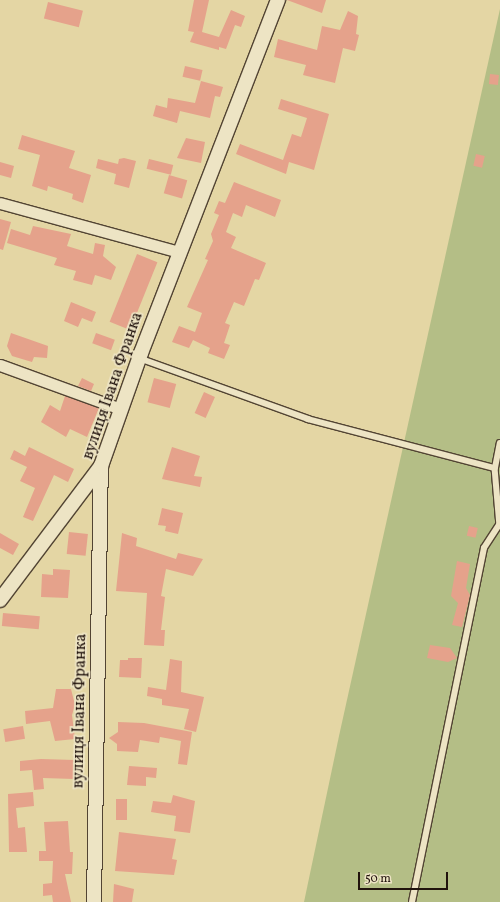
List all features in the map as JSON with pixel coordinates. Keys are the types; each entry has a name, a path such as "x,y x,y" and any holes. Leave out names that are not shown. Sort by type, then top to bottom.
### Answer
{"street":[{"name":"вулиця Івана Франка","path":"94,902 101,466 139,358 179,252 278,0"},
{"path":"0,203 179,252"},
{"path":"0,365 121,409"},
{"path":"0,600 101,466"}],"lane":[{"path":"139,358 308,419 495,468"},
{"path":"412,902 484,548 500,526 495,468 500,443"}],"green space":[{"path":"500,9 500,902 304,902 339,736"}],"building":[{"path":"194,0 209,0 202,32 219,37 231,10 245,16 241,27 235,25 226,49 219,47 219,50 190,42 194,32 188,31"},
{"path":"287,0 326,0 322,13"},
{"path":"48,2 83,11 79,27 44,18"},
{"path":"348,11 358,16 356,34 359,35 355,51 343,48 335,83 303,75 306,65 274,57 278,39 317,50 322,26 340,30"},
{"path":"185,66 203,70 200,81 183,77"},
{"path":"490,74 499,75 498,85 489,84"},
{"path":"201,81 223,87 220,97 215,96 210,118 180,111 177,123 153,116 156,105 167,108 168,98 195,103"},
{"path":"281,99 329,114 314,170 289,162 286,174 236,154 240,144 283,160 292,134 301,137 307,118 278,109"},
{"path":"22,135 75,151 69,168 91,175 83,203 72,199 73,194 48,186 47,191 32,186 40,155 18,149"},
{"path":"186,138 205,142 201,163 177,158"},
{"path":"476,154 485,156 482,168 473,166"},
{"path":"124,158 136,161 129,188 114,184 116,174 96,168 98,159 118,164 119,159"},
{"path":"149,159 173,165 171,175 147,169"},
{"path":"0,162 14,166 11,178 0,175"},
{"path":"169,175 187,180 182,199 164,193"},
{"path":"234,182 281,200 275,217 246,205 242,217 233,213 226,232 236,237 231,248 266,263 259,280 255,279 244,306 234,302 225,323 230,325 224,343 230,345 224,359 208,353 210,348 193,340 189,348 172,342 179,326 195,332 202,313 187,307 208,260 205,259 213,241 211,234 219,215 214,213 219,201 225,203"},
{"path":"0,219 11,222 3,250 0,249"},
{"path":"33,226 71,234 67,246 93,254 95,243 105,245 103,256 116,267 111,280 95,275 92,285 73,280 76,271 54,265 57,258 7,243 11,229 30,235"},
{"path":"137,254 157,262 130,330 110,322"},
{"path":"71,302 96,312 92,322 82,318 78,327 64,321"},
{"path":"11,333 48,346 47,358 34,357 32,362 12,356 7,346"},
{"path":"96,333 115,340 111,350 92,343"},
{"path":"82,378 94,384 91,391 78,386"},
{"path":"154,378 176,384 170,408 148,402"},
{"path":"204,392 215,397 206,418 195,413"},
{"path":"65,396 99,408 87,437 70,429 66,437 41,422 50,405 60,411"},
{"path":"29,447 74,469 68,482 54,475 33,521 23,517 35,488 20,481 27,467 10,459 14,450 25,456"},
{"path":"172,447 200,456 194,476 202,477 200,487 162,479"},
{"path":"162,508 183,513 178,534 165,531 166,526 158,525"},
{"path":"469,526 478,528 476,538 467,536"},
{"path":"69,532 88,534 86,556 67,554"},
{"path":"0,533 19,544 13,555 0,548"},
{"path":"122,533 137,538 136,546 176,559 178,553 203,559 193,576 166,569 161,596 165,597 161,630 165,630 164,646 144,645 147,593 116,591"},
{"path":"457,561 470,564 466,588 470,595 462,627 452,625 458,603 451,596"},
{"path":"53,569 70,570 68,598 41,597 42,574 53,575"},
{"path":"3,613 40,616 39,629 2,626"},
{"path":"430,645 450,648 457,658 448,662 427,658"},
{"path":"128,658 142,658 141,678 119,677 120,660 128,660"},
{"path":"170,659 182,661 181,692 204,697 196,732 184,729 189,709 162,705 162,699 147,696 148,687 166,690"},
{"path":"56,689 71,689 75,705 72,715 75,739 55,741 50,721 26,724 25,711 53,708"},
{"path":"118,722 144,723 192,732 187,765 178,764 181,741 171,739 160,737 159,743 140,740 138,752 117,751 117,744 109,738 118,732"},
{"path":"23,726 25,739 5,742 3,729"},
{"path":"41,759 75,760 74,779 43,778 44,789 34,790 32,770 20,771 20,761"},
{"path":"129,766 157,768 156,778 146,777 146,786 127,785"},
{"path":"33,792 34,806 16,808 18,828 25,827 27,852 9,852 8,794"},
{"path":"173,795 195,801 190,833 174,831 176,816 151,812 153,801 171,803"},
{"path":"116,799 127,799 127,820 116,820"},
{"path":"68,821 70,852 73,852 72,874 65,874 71,902 53,902 52,895 43,896 43,884 52,883 53,861 39,861 39,851 46,851 44,822"},
{"path":"119,832 176,839 172,859 177,860 174,875 115,871"},
{"path":"114,884 134,889 132,902 113,902"}]}
